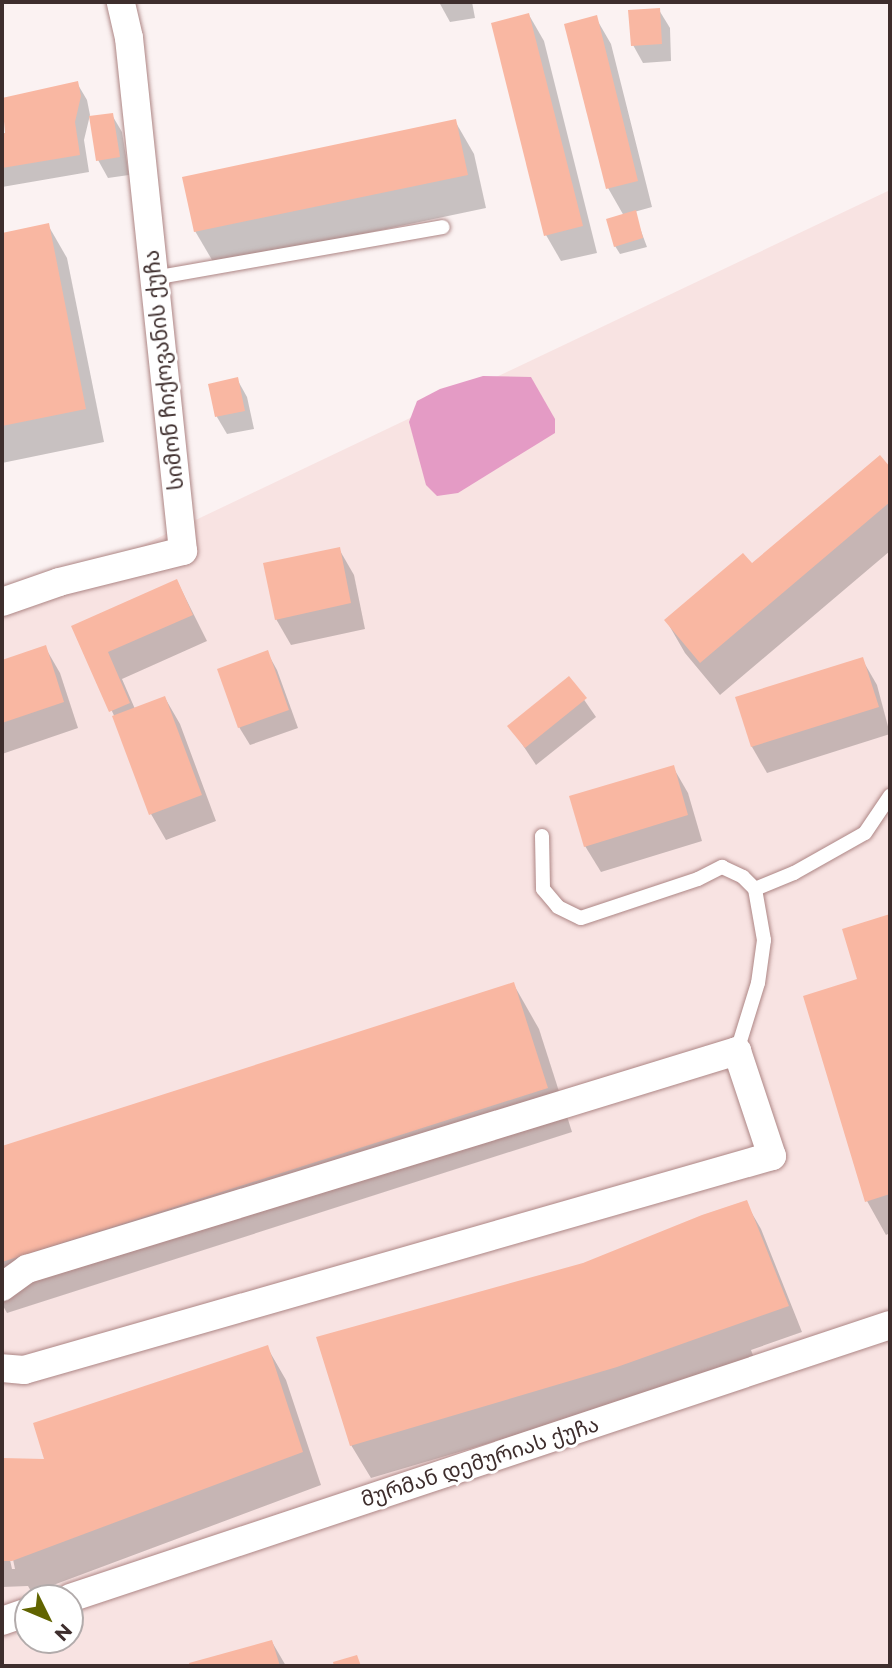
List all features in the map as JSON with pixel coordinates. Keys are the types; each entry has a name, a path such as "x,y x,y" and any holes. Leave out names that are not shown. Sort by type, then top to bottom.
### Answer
{"street":[{"name":"სიმონ ჩიქოვანის ქუჩა","path":"2,602 60,582 183,551 129,38 121,2"},
{"path":"2,1287 27,1269 737,1051 772,1156 24,1370 2,1368"},
{"name":"მურმან დემურიას ქუჩა","path":"84,1593 890,1325"}],"lane":[{"path":"154,278 443,227"},
{"path":"755,889 794,873 864,833 890,796"},
{"path":"542,836 543,889 558,907 581,918 698,879 722,867 743,877 755,889 764,940 758,983 737,1051"}],"shaded area":[{"path":"890,190 890,1666 2,1666 2,612"},
{"path":"483,376 531,377 555,419 555,433 458,493 437,496 426,485 409,422 417,401 440,389"}],"building":[{"path":"660,8 662,44 631,46 628,10"},
{"path":"529,13 583,226 544,236 491,23"},
{"path":"597,15 638,181 606,189 564,24"},
{"path":"78,81 81,96 75,122 80,155 2,168 2,134 5,133 2,98"},
{"path":"113,113 120,157 96,161 89,116"},
{"path":"456,119 468,175 194,232 182,177"},
{"path":"636,210 643,238 614,247 606,219"},
{"path":"49,223 86,409 2,426 2,233"},
{"path":"238,377 245,411 215,417 208,384"},
{"path":"880,455 890,467 890,502 700,663 664,620 743,553 752,563"},
{"path":"340,547 351,603 275,620 263,563"},
{"path":"177,579 193,615 108,652 130,703 109,712 71,626"},
{"path":"46,645 64,702 2,723 2,660"},
{"path":"268,650 289,710 238,728 217,669"},
{"path":"863,657 879,707 751,747 735,697"},
{"path":"569,676 587,698 525,748 507,726"},
{"path":"165,696 202,795 149,815 112,716"},
{"path":"674,765 688,815 584,847 569,796"},
{"path":"890,914 890,1194 865,1202 803,996 857,979 842,929"},
{"path":"514,982 548,1088 2,1262 2,1146"},
{"path":"747,1200 789,1306 617,1367 350,1446 316,1337 583,1263 702,1215"},
{"path":"268,1345 303,1452 12,1561 2,1561 2,1458 44,1459 33,1423"},
{"path":"272,1640 280,1666 190,1666 189,1663"},
{"path":"357,1655 361,1666 334,1666 333,1662"}]}
